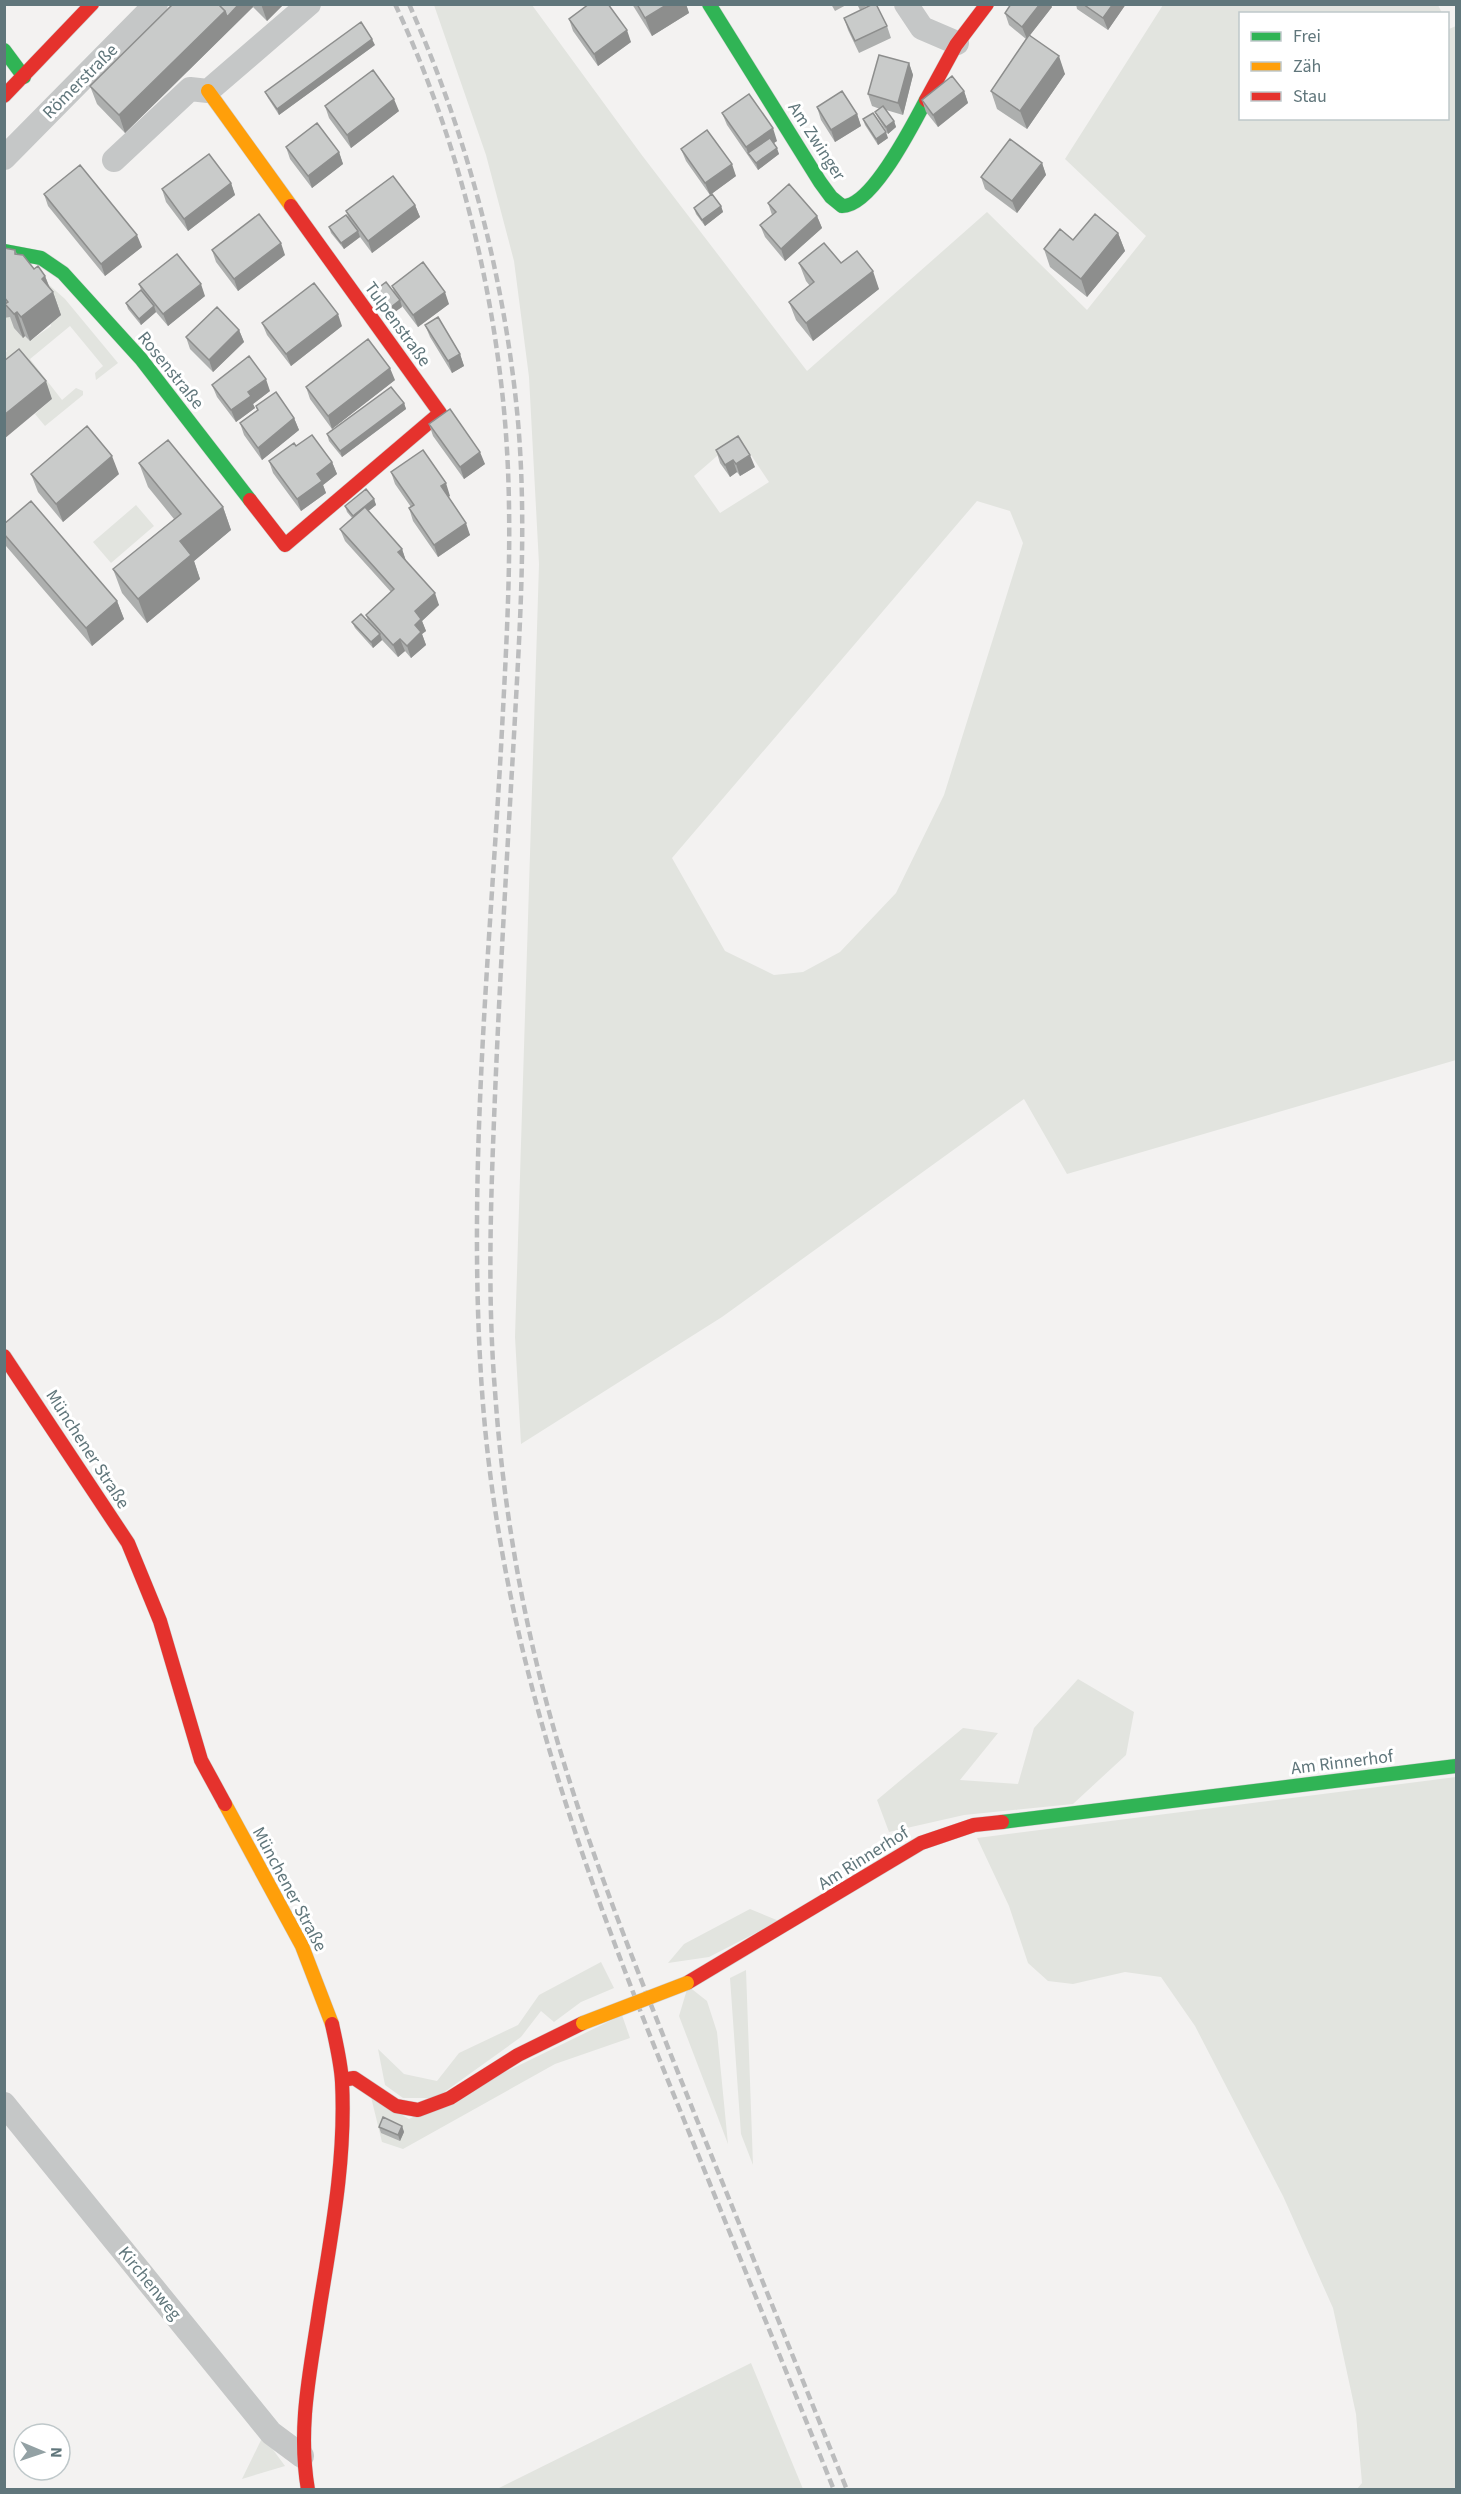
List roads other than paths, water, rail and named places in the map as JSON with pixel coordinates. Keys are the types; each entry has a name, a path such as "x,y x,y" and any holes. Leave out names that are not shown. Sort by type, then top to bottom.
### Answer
{"street":[{"path":"4,96 92,4"},
{"name":"Römerstraße","path":"4,158 156,4"},
{"path":"114,160 190,89 208,91 285,31 309,4"},
{"name":"Am Zwinger","path":"709,4 820,182 836,204 844,206 855,204 877,182 902,144 957,43"},
{"path":"906,4 922,28 957,43 987,4"},
{"path":"4,50 24,77"},
{"name":"Tulpenstraße","path":"208,91 440,413 285,545"},
{"name":"Rosenstraße","path":"4,251 41,258 63,273 141,358 285,545"},
{"name":"Münchener Straße","path":"4,1356 128,1543 160,1621 201,1760 302,1946 332,2021 342,2080 343,2134 336,2206 304,2409 302,2456 308,2490"},
{"name":"Am Rinnerhof","path":"342,2080 354,2078 396,2106 418,2110 450,2098 518,2055 583,2023 687,1983 784,1928 921,1843 974,1825 1456,1766"},
{"name":"Kirchenweg","path":"4,2104 271,2433 302,2456"}],"railway":[{"path":"395,4 434,99 466,198 497,349 507,444 509,487 507,618 481,1069 477,1230 482,1391 492,1487 508,1581 528,1673 553,1763 582,1853 648,2031 834,2490"},
{"path":"409,4 447,100 478,198 501,299 520,443 522,484 520,610 497,1050 490,1243 495,1391 503,1478 516,1564 533,1649 555,1733 603,1880 847,2490"}]}
